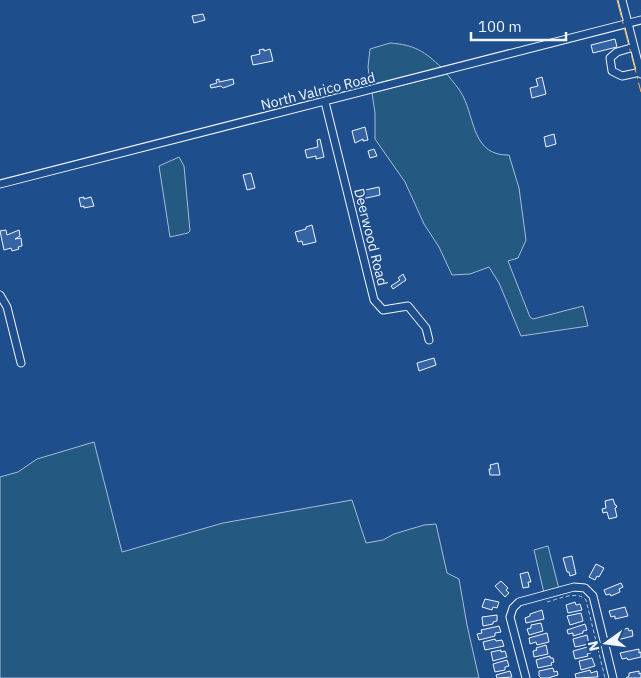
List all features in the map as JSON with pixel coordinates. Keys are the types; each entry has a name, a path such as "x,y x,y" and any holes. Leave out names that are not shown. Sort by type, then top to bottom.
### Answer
{"street":[{"path":"622,0 641,73 622,76 612,71 610,58 618,52 634,47"},
{"name":"North Valrico Road","path":"0,184 641,20"},
{"name":"Deerwood Road","path":"325,102 374,300 383,310 408,306 426,328 429,340"},
{"path":"0,295 7,307 21,363"},
{"path":"526,678 510,617 513,608 519,602 574,587 585,588 593,596 613,678"}],"path":[{"path":"540,604 576,595 582,596 586,600 605,678"}],"shaded area":[{"path":"390,43 413,47 430,57 442,68 371,87 368,67 370,49"},
{"path":"447,74 463,96 477,135 482,143 488,150 497,154 509,155 519,188 526,240 518,258 508,261 530,317 533,319 583,306 588,326 521,336 499,283 489,267 470,274 452,275 439,247 424,224 405,182 375,139 375,113 372,93"},
{"path":"179,157 184,166 190,231 170,237 159,166"},
{"path":"94,442 122,552 223,523 352,500 366,543 383,540 394,534 424,525 436,524 447,573 459,579 479,678 0,678 0,477 18,472 37,459"},
{"path":"548,546 559,589 544,593 534,550"}],"building":[{"path":"203,14 205,20 194,23 192,16"},
{"path":"615,39 617,47 593,53 591,45"},
{"path":"264,49 264,51 270,49 273,61 253,65 251,56 260,54 259,50"},
{"path":"542,77 546,94 532,98 530,88 538,86 536,79"},
{"path":"219,79 219,82 233,79 234,84 223,88 221,86 211,88 210,85 217,83 216,80"},
{"path":"365,127 368,140 363,141 363,139 355,143 352,131"},
{"path":"554,134 556,144 546,147 544,137"},
{"path":"320,139 324,157 316,159 316,156 307,158 305,150 318,147 317,140"},
{"path":"374,149 377,156 370,158 368,151"},
{"path":"251,173 255,188 247,190 243,175"},
{"path":"379,187 380,195 362,199 361,191"},
{"path":"84,197 84,199 91,197 94,206 81,207 79,198"},
{"path":"312,225 316,242 303,245 302,241 298,242 295,232"},
{"path":"6,230 7,235 19,230 20,236 15,239 21,238 22,246 18,247 19,249 12,251 11,248 4,250 0,231"},
{"path":"403,274 406,280 393,289 391,286 400,280 398,278"},
{"path":"434,358 436,365 419,371 417,363"},
{"path":"498,463 500,475 490,475 490,465"},
{"path":"613,499 617,507 615,508 617,517 609,519 607,512 603,513 602,509 606,508 605,501"},
{"path":"572,556 576,574 570,576 563,558"},
{"path":"596,564 604,568 595,580 589,577"},
{"path":"528,572 531,582 528,582 529,587 523,588 520,574"},
{"path":"501,581 508,588 506,590 509,593 505,597 495,586"},
{"path":"621,583 623,587 619,589 620,592 611,596 610,594 606,595 604,590"},
{"path":"485,599 499,602 497,608 493,607 492,610 482,607"},
{"path":"575,602 576,605 580,604 582,610 568,613 566,605"},
{"path":"625,607 628,616 615,619 615,616 611,617 609,611"},
{"path":"542,610 544,619 526,623 525,618"},
{"path":"581,613 583,621 570,625 567,616"},
{"path":"497,615 497,621 483,626 482,617"},
{"path":"541,623 543,631 529,635 527,629 531,628 531,625"},
{"path":"585,624 587,630 583,631 583,633 573,636 573,633 568,634 567,630"},
{"path":"499,626 501,632 495,633 495,636 479,640 477,634 482,633 481,630"},
{"path":"628,628 629,631 632,630 633,636 617,640 615,634"},
{"path":"547,633 549,642 537,645 536,642 530,644 529,638"},
{"path":"587,635 589,644 575,647 573,639"},
{"path":"495,639 496,641 502,640 504,646 485,650 483,642"},
{"path":"546,645 548,654 534,657 533,651 537,650 536,648"},
{"path":"591,646 591,653 587,654 588,656 575,659 573,651"},
{"path":"639,649 641,657 628,660 627,658 622,659 620,653"},
{"path":"501,650 501,652 505,651 507,657 493,661 491,652"},
{"path":"550,656 554,662 551,663 552,665 538,668 536,660"},
{"path":"592,658 595,666 581,670 579,661"},
{"path":"507,660 509,666 505,667 505,670 495,672 493,664"},
{"path":"553,668 554,672 557,671 558,675 548,678 541,678 539,676 539,671"},
{"path":"590,670 591,673 597,671 598,677 576,678 575,674"},
{"path":"510,671 512,677 497,678 496,675"},
{"path":"639,671 641,678 626,678 629,676 629,673"}],"power":[{"path":"617,0 641,92"}]}
